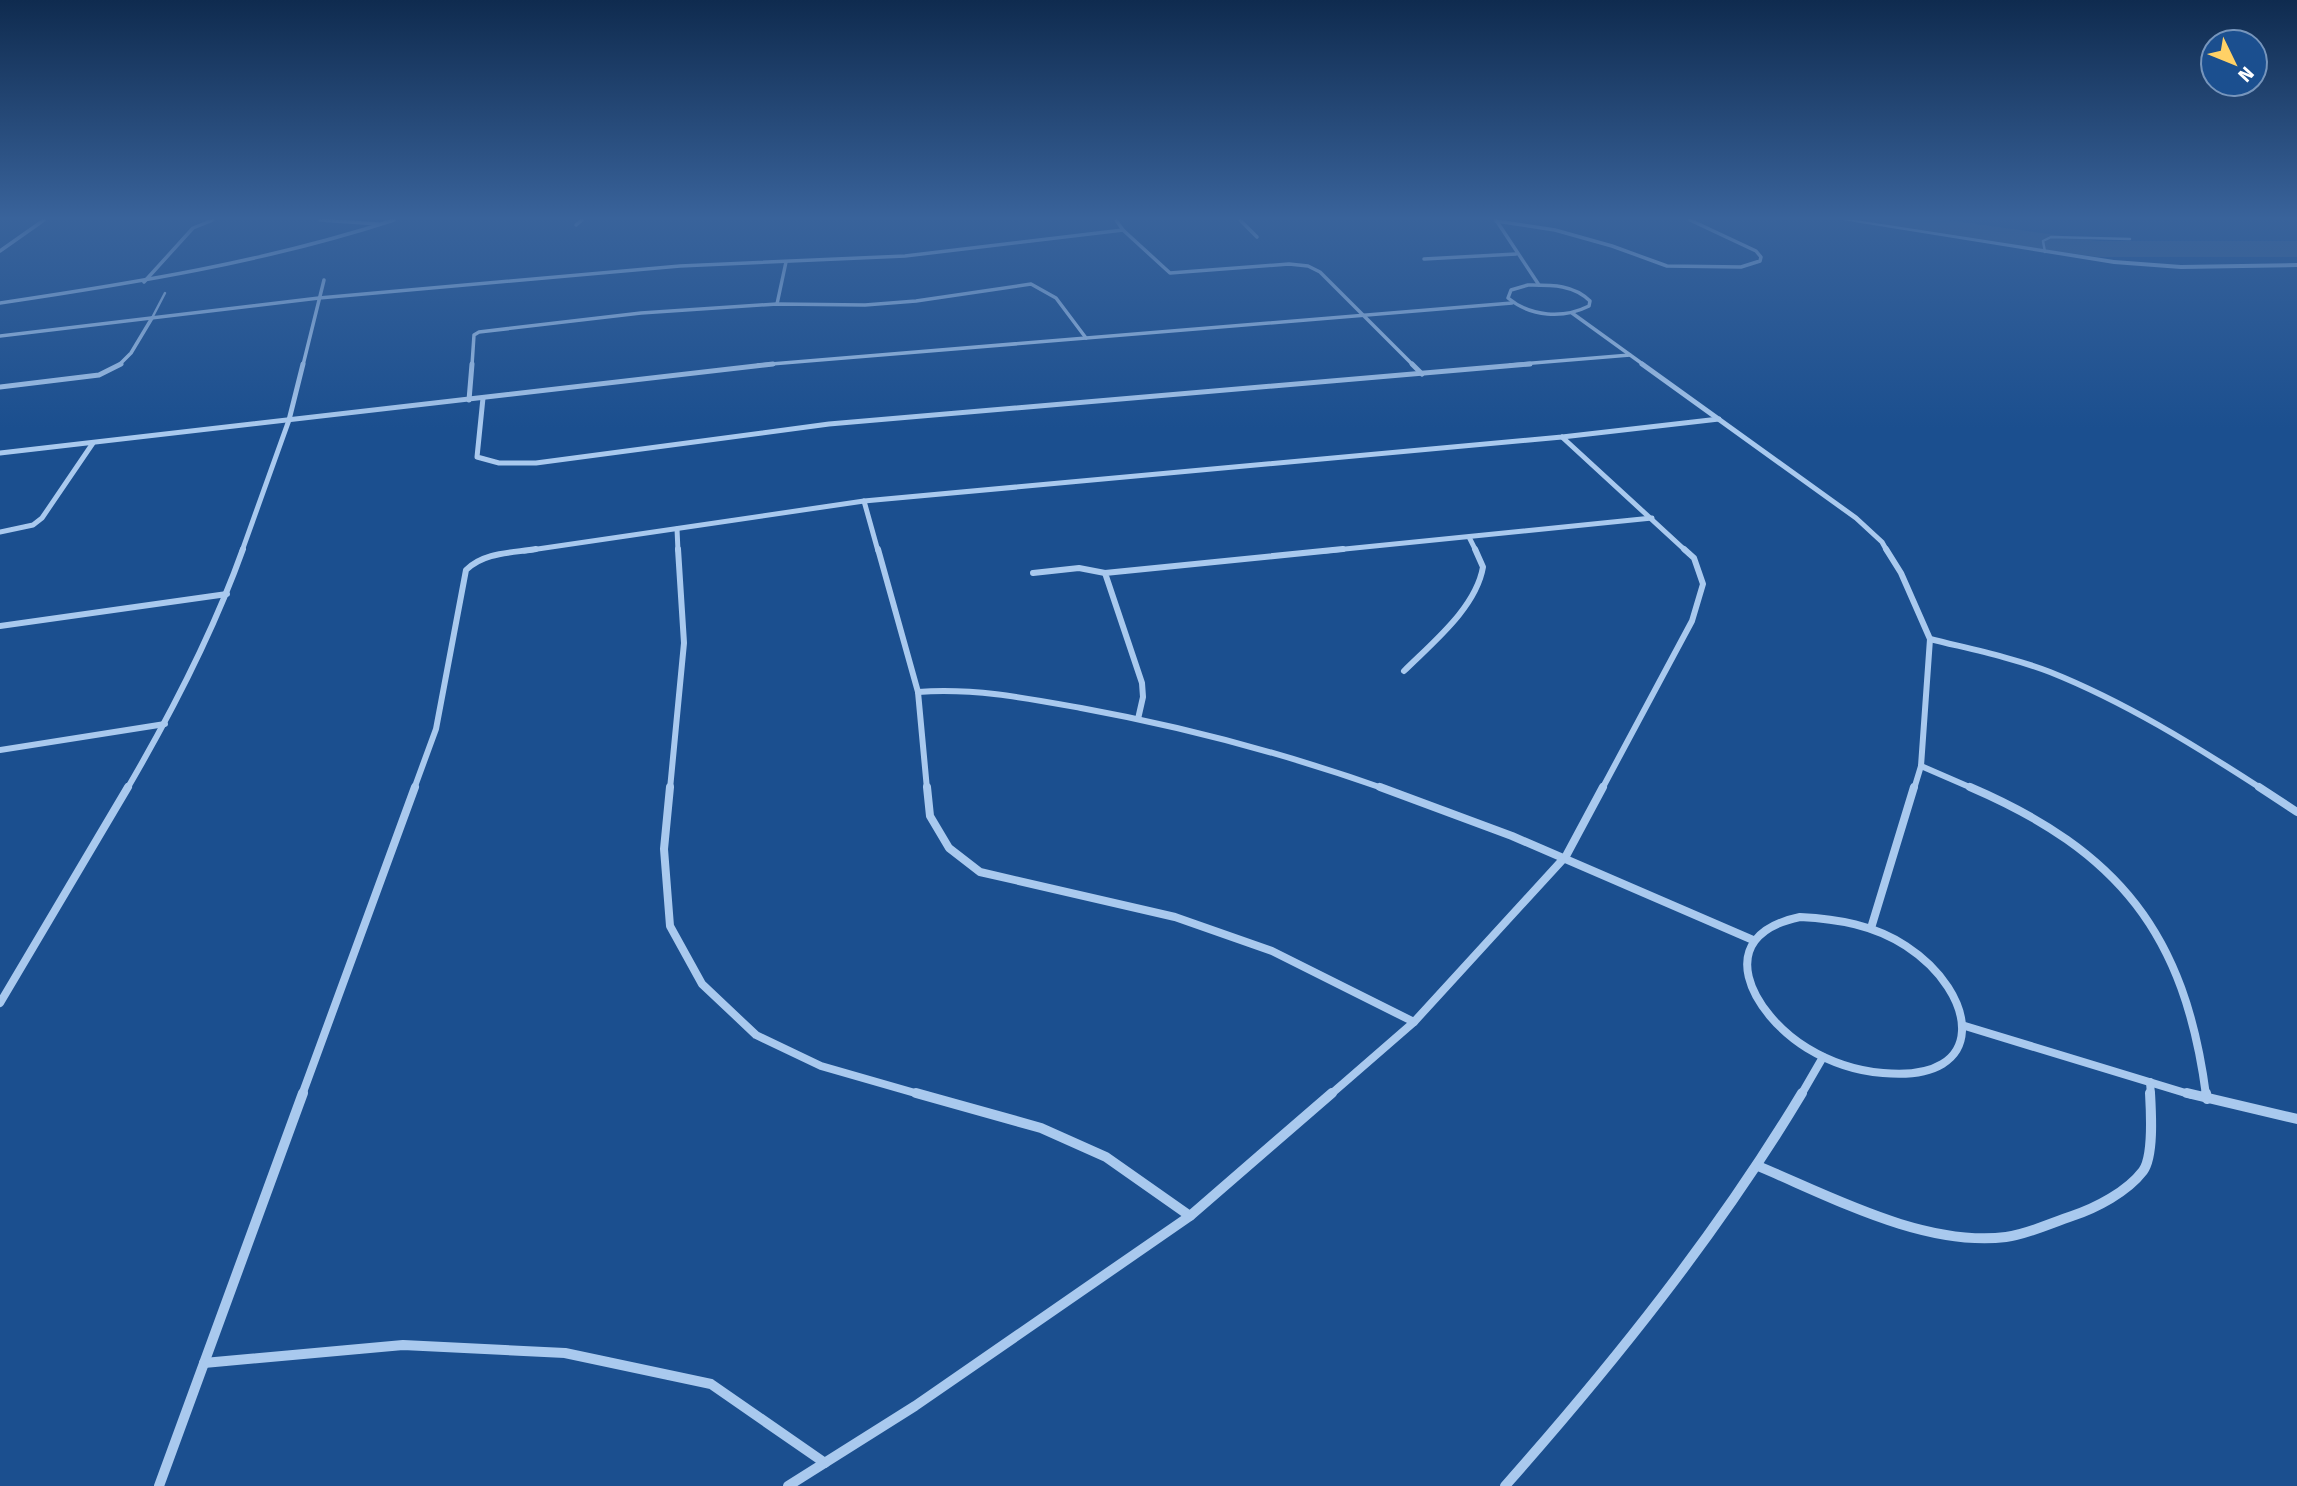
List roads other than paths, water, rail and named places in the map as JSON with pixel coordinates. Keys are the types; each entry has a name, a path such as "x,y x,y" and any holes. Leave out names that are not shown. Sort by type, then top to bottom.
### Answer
{"street":[{"path":"0,303 94,289"},
{"path":"0,1003 165,724 227,594 289,421 321,289"},
{"path":"0,336 414,289"},
{"path":"777,304 780,289"},
{"path":"469,400 474,335 479,332 641,313 777,304 864,305 916,301 995,289"},
{"path":"1045,289 1072,317 1086,338"},
{"path":"1339,289 1422,373"},
{"path":"1512,303 1507,294 1515,289"},
{"path":"0,453 813,359 1368,317 1512,303 1532,311 1572,313 1589,306 1590,301 1586,296 1570,289"},
{"path":"1572,313 1856,518 1882,542 1901,573 1930,639 1922,766 1871,928"},
{"path":"0,387 114,371 123,365 152,318"},
{"path":"482,398 477,457 499,463 536,463 829,424 1630,355"},
{"path":"159,1486 436,729 466,570 475,561 489,556 864,502 1562,437 1719,419"},
{"path":"788,1486 915,1406 1190,1216 1414,1022 1566,856 1692,621 1703,584 1694,558 1562,437"},
{"path":"0,532 33,525 42,518 93,443"},
{"path":"864,502 918,692 930,816 949,848 980,872 1175,917 1272,951 1414,1022"},
{"path":"1032,573 1079,568 1105,573 1652,518"},
{"path":"677,529 684,643 664,849 670,926 702,984 756,1035 821,1066 1041,1128 1106,1157 1190,1216"},
{"path":"1404,671 1453,619 1480,584 1483,567 1469,537"},
{"path":"1105,573 1142,683 1143,697 1138,719"},
{"path":"0,626 227,594"},
{"path":"1930,639 2031,665 2064,678 2162,726 2297,812"},
{"path":"918,692 963,690 998,693 1138,719 1292,757 1356,777 1566,856 1752,940"},
{"path":"0,750 165,724"},
{"path":"1922,766 2018,810 2060,833 2102,868 2145,912 2171,956 2197,1034 2207,1099"},
{"path":"1800,917 1835,918 1871,928 1908,946 1937,970 1956,997 1965,1026 1958,1049 1937,1067 1903,1074 1864,1071 1823,1056 1789,1035 1763,1010 1748,985 1745,961 1752,940 1772,925 1800,917"},
{"path":"1965,1026 2207,1099 2297,1119"},
{"path":"1505,1486 1586,1395 1758,1166 1823,1056"},
{"path":"1758,1166 1858,1208 1909,1226 1956,1236 2007,1237 2100,1207 2144,1170 2152,1132 2150,1082"},
{"path":"204,1363 403,1345 565,1353 711,1384 825,1463"}],"lane":[{"path":"152,318 165,293"}]}
